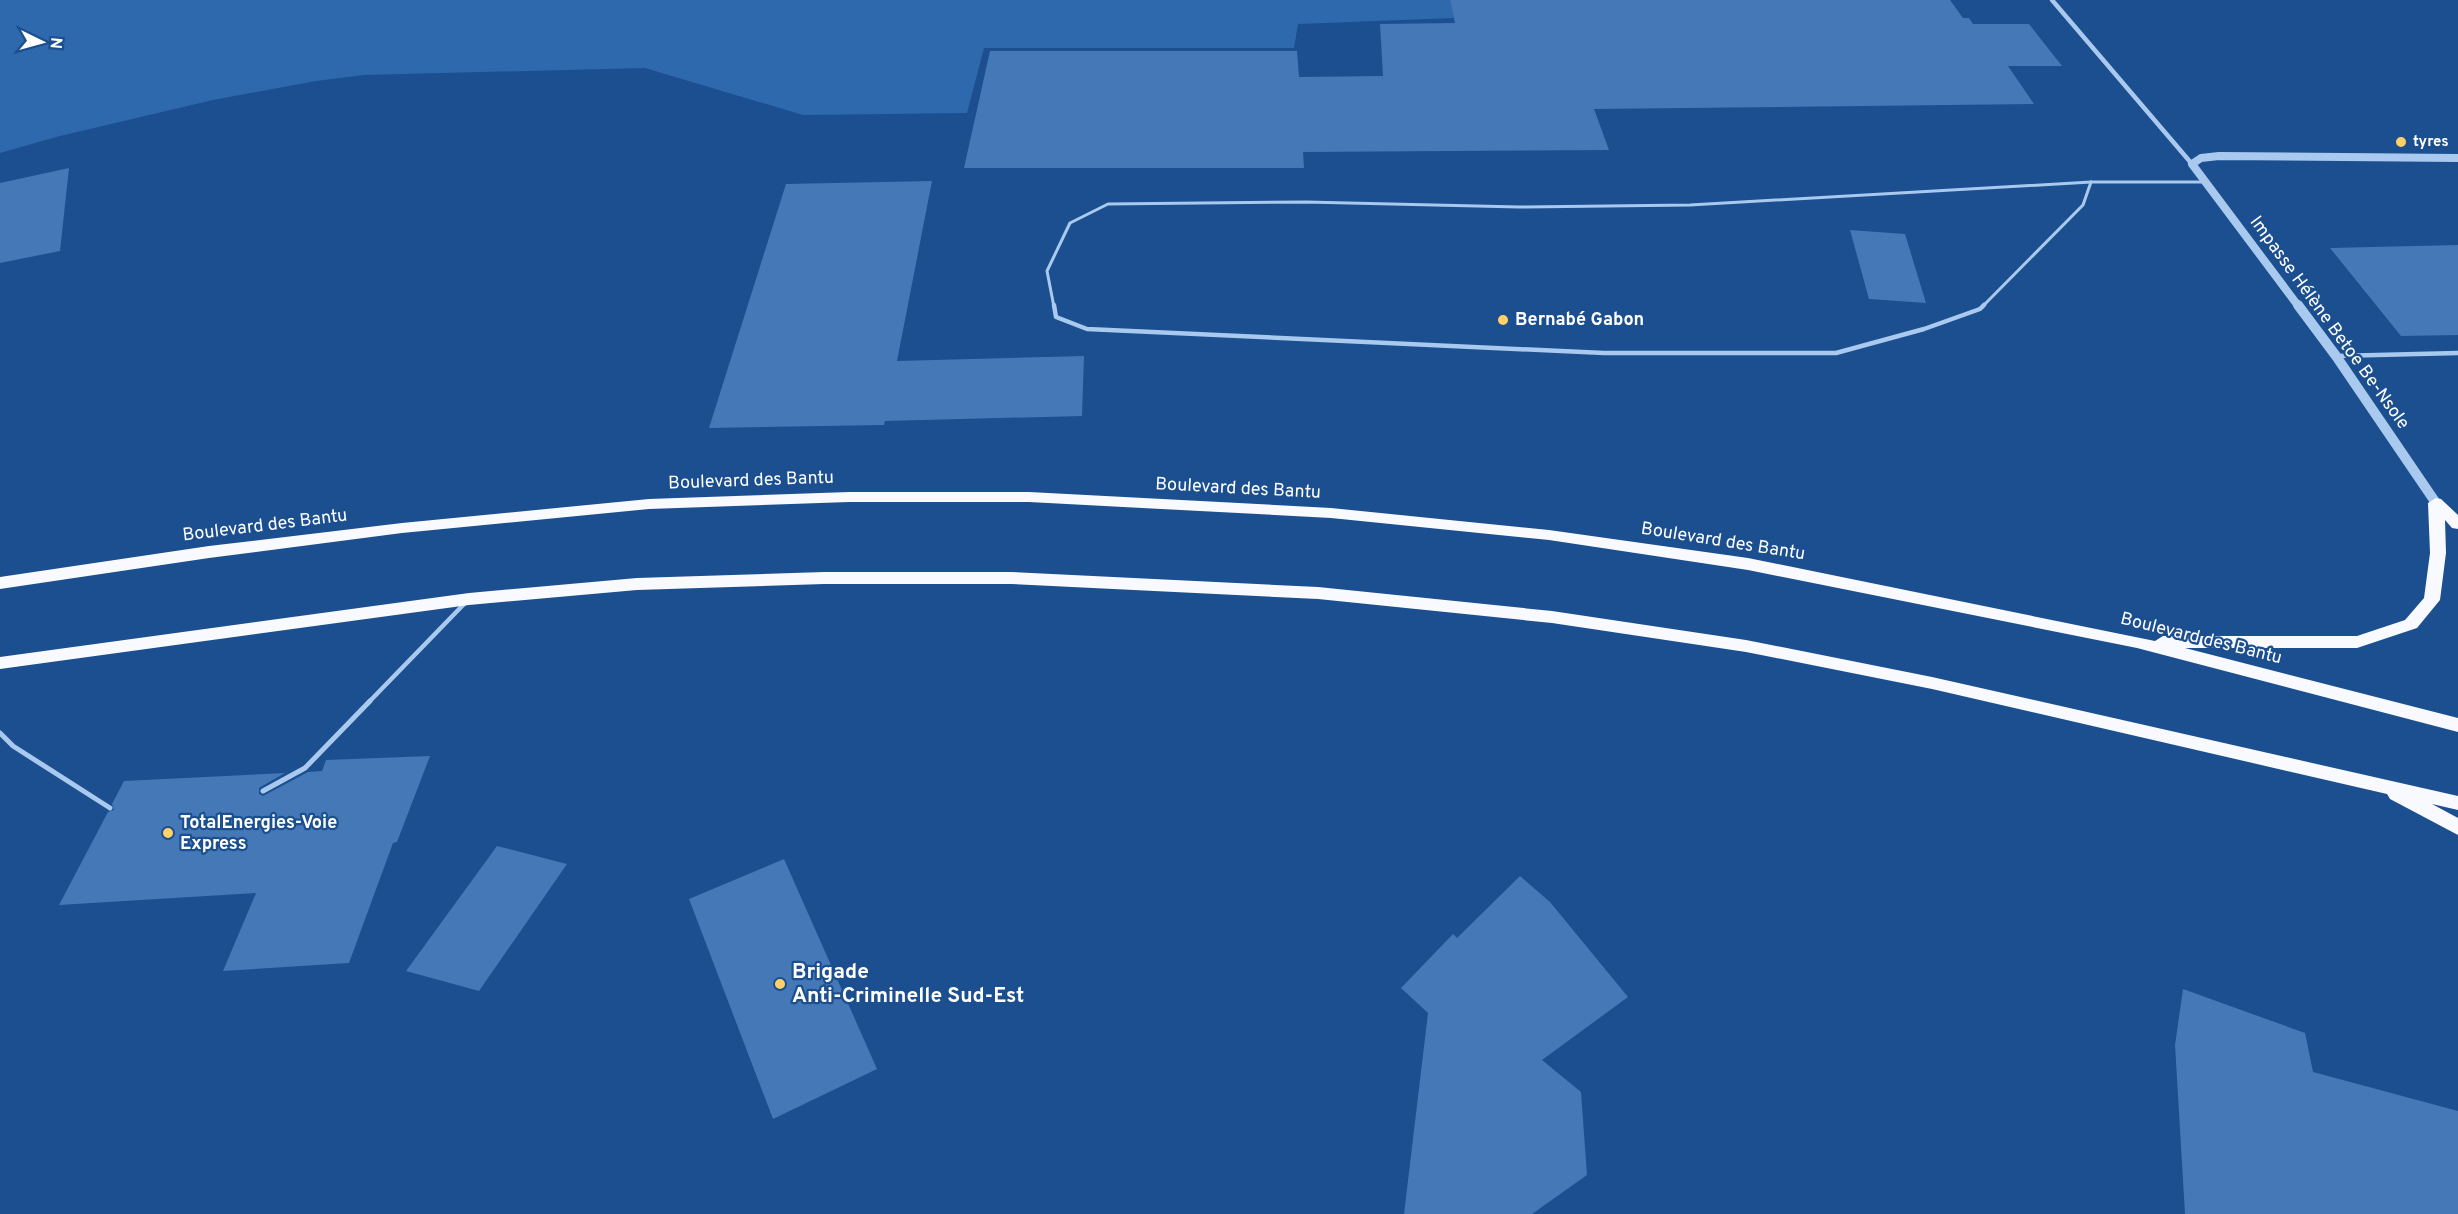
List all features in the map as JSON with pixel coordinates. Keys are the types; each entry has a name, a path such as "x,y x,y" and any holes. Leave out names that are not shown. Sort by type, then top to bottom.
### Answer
{"highway":[{"name":"Boulevard des Bantu","path":"0,583 209,552 368,532 649,504 849,497 1029,497 1331,513 1550,535 1748,564 2137,642 2458,725"},
{"path":"2436,503 2458,524"},
{"path":"2137,642 2357,642 2411,624 2432,600 2438,553 2436,503"},
{"path":"0,663 469,599 637,584 824,578 1011,578 1318,593 1552,617 1746,646 1932,682 2458,803"},
{"path":"2374,782 2458,827"}],"street":[{"path":"2052,0 2192,164 2201,158 2219,156 2458,158"},
{"name":"Impasse Hélène Betoe Be-Nsole","path":"2192,164 2336,356 2436,503"}],"lane":[{"path":"2091,182 2083,205 1980,309 1924,329 1836,353 1604,353 1088,329 1056,317 1047,271 1070,223 1108,204 1306,202 1519,207 1690,205 2091,182 2206,182"},
{"path":"2336,356 2458,353"},
{"path":"263,791 305,768 469,599"},
{"path":"0,733 13,746 110,808"}],"shaded area":[{"path":"0,0 1450,0 1454,18 1298,24 1294,48 984,48 967,113 803,115 645,68 364,75 316,81 213,100 60,136 0,153"}],"building":[{"path":"1450,0 1950,0 1963,18 1969,18 1973,24 2029,24 2062,66 2008,66 2034,104 1594,109 1609,150 1303,152 1304,168 964,168 990,51 1297,51 1299,77 1383,76 1380,24 1455,23"},
{"path":"69,168 60,251 0,263 0,183"},
{"path":"932,181 897,361 1084,356 1082,416 885,421 884,425 709,428 786,184"},
{"path":"1850,230 1905,234 1926,303 1869,299"},
{"path":"2458,245 2458,335 2401,336 2330,248"},
{"path":"430,756 397,842 393,843 349,963 223,971 256,893 59,905 108,812 114,810 112,804 124,781 285,773 259,788 259,794 263,796 308,772 322,771 326,760"},
{"path":"497,846 567,864 479,991 406,971"},
{"name":"Brigade Anti-Criminelle Sud-Est","path":"784,859 877,1069 773,1119 689,899"},
{"path":"1520,876 1550,902 1628,997 1542,1060 1581,1092 1587,1175 1532,1214 1404,1214 1428,1013 1401,988 1453,934 1457,938"},
{"path":"2183,989 2305,1033 2313,1072 2458,1111 2458,1214 2185,1214 2175,1045"}],"place":[{"name":"tyres","path":"2401,142"},
{"name":"Bernabé Gabon","path":"1503,320"},
{"name":"TotalEnergies-Voie Express","path":"168,833"},
{"name":"Brigade Anti-Criminelle Sud-Est","path":"780,984"}]}
